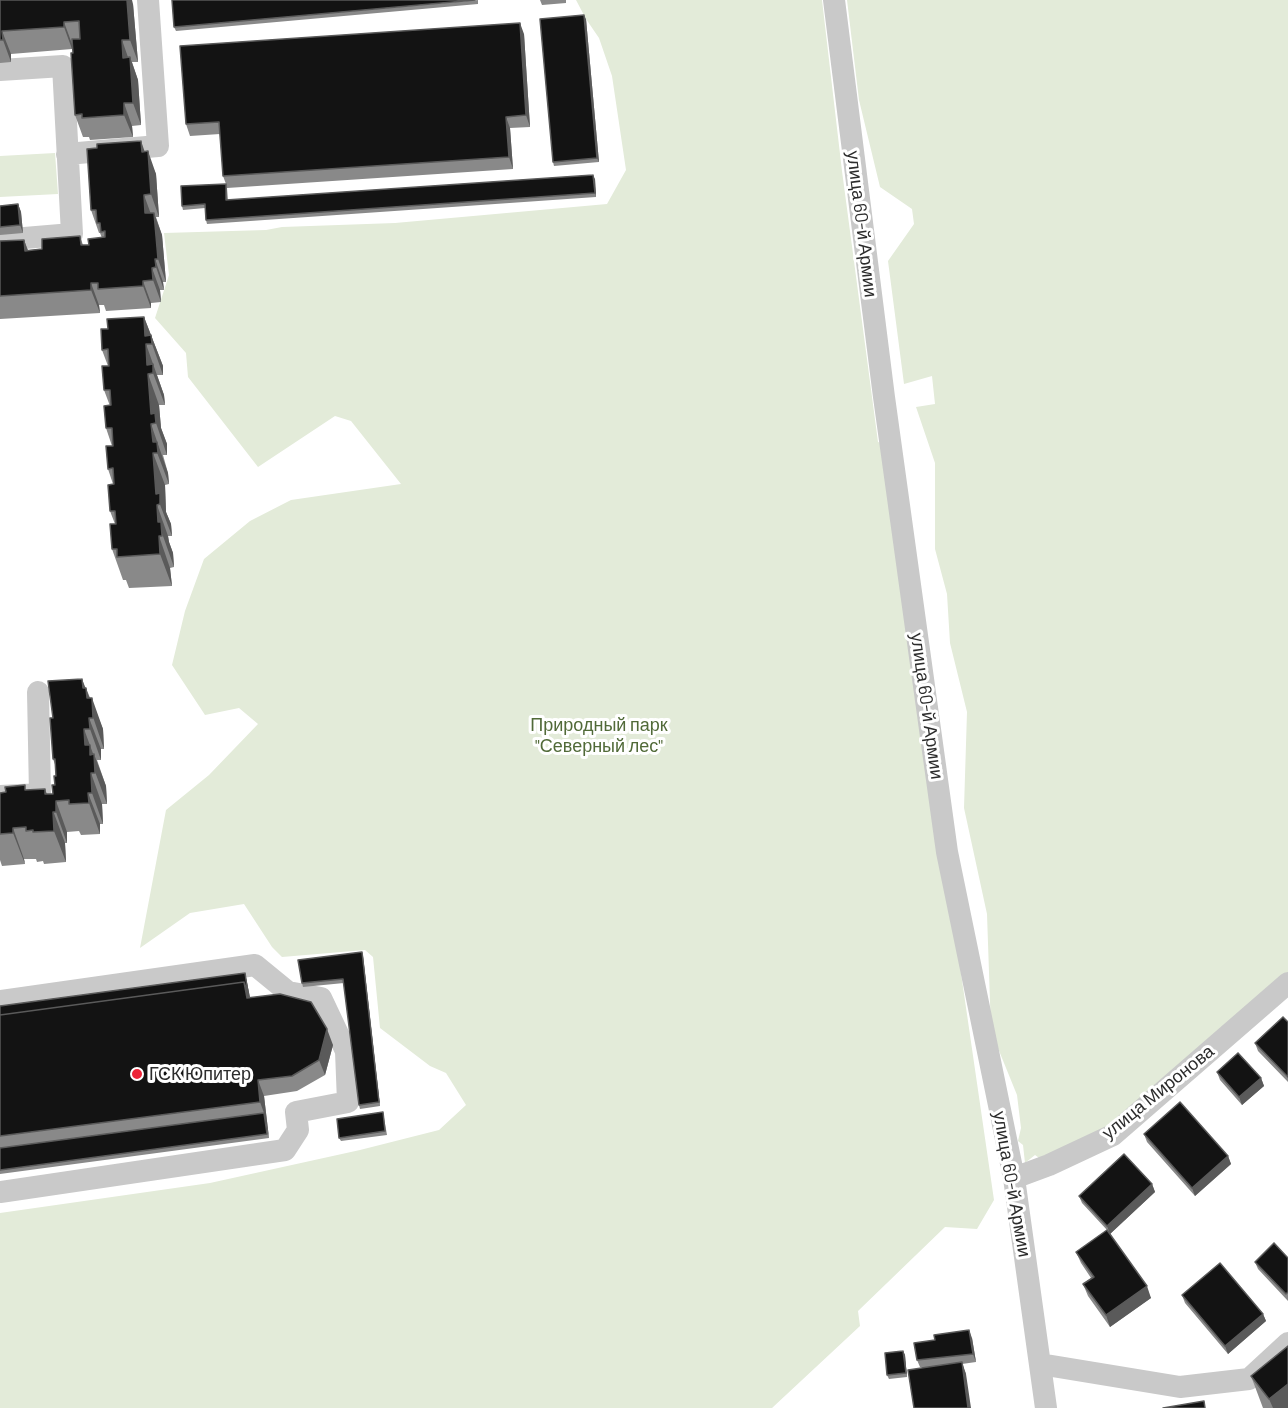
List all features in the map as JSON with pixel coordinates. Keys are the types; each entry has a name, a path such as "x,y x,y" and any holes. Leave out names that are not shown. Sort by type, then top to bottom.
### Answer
{"street":[{"path":"68,154 158,146 148,0"},
{"name":"улица 60-й Армии","path":"834,0 884,397 947,852 1014,1178 1046,1408"},
{"path":"0,70 63,66 72,234 0,240"},
{"path":"0,796 40,794 38,692"},
{"path":"0,1001 255,965 288,992 321,998 346,1050 348,1102 296,1112 298,1130 285,1150 0,1192"},
{"name":"улица Миронова","path":"1014,1178 1049,1165 1113,1135 1288,983"},
{"path":"1040,1364 1180,1387 1249,1379 1288,1343"}],"green space":[{"name":"Природный парк \"Северный лес\"","path":"576,0 822,0 878,442 884,444 994,1200 977,1229 945,1227 858,1311 860,1326 772,1408 0,1408 0,1213 210,1183 360,1150 439,1130 466,1105 446,1073 430,1066 380,1028 373,957 365,950 282,957 272,947 244,904 190,913 140,948 166,810 209,775 258,724 239,708 205,715 172,665 185,611 204,559 250,521 291,500 401,484 351,421 335,416 258,467 188,377 186,353 155,318 169,275 164,233 395,223 607,204 626,170 612,76 599,38"},
{"path":"847,0 1288,0 1288,983 1113,1135 1049,1165 1035,1155 1025,1163 1023,1145 1018,1141 1021,1128 1017,1095 991,1031 987,914 964,808 967,712 950,643 947,594 935,549 935,463 916,407 935,404 932,376 904,384 888,261 914,224 912,209 880,187 859,100"},
{"path":"55,153 58,194 0,197 0,156"}],"building":[{"path":"0,0 127,0 130,40 122,40 123,58 130,57 133,103 124,103 124,115 82,118 82,114 75,115 71,53 73,53 72,39 80,39 79,21 64,22 64,27 2,31 3,40 0,40"},
{"path":"172,0 475,0 174,27"},
{"path":"584,15 597,158 553,162 540,19"},
{"path":"520,23 526,115 506,117 509,157 223,176 219,122 186,124 180,46"},
{"path":"141,141 142,152 148,151 151,194 144,195 145,213 154,213 158,259 155,259 156,267 152,268 153,280 143,281 143,286 98,289 98,283 91,283 91,290 0,296 0,241 24,240 25,251 42,249 42,239 80,236 81,245 89,245 88,239 105,237 105,231 101,232 100,223 97,223 96,210 91,210 87,149 97,148 97,144"},
{"path":"593,175 595,193 206,220 205,204 182,206 181,186 226,184 226,200"},
{"path":"18,204 20,225 0,227 0,206"},
{"path":"144,317 145,336 151,335 152,344 146,344 147,365 153,364 153,373 148,374 151,414 155,413 156,423 151,424 153,442 157,442 158,453 153,453 156,494 160,493 160,504 157,505 162,536 159,536 160,554 117,557 117,549 112,549 110,524 116,524 115,511 110,511 108,485 114,484 113,468 108,469 106,446 113,446 112,428 106,428 104,406 111,405 110,390 104,390 102,366 109,366 108,349 102,350 101,329 108,329 107,319"},
{"path":"82,679 87,698 92,698 93,718 89,718 90,729 84,729 85,745 90,745 90,755 94,754 95,773 91,773 92,793 88,793 89,803 69,804 69,800 56,801 56,812 53,812 54,831 26,831 26,827 13,828 13,833 0,834 0,793 6,792 5,787 25,785 25,790 45,789 45,794 53,794 52,785 55,785 54,776 56,776 50,718 53,718 48,681"},
{"path":"362,952 379,1102 359,1105 343,979 302,983 298,960"},
{"path":"245,973 248,993 244,982 0,1015 0,1006"},
{"path":"244,982 247,998 280,994 311,1002 327,1029 319,1060 292,1076 258,1080 260,1102 0,1136 0,1015"},
{"path":"1283,1017 1288,1022 1288,1077 1255,1043"},
{"path":"1238,1053 1261,1078 1239,1097 1217,1072"},
{"path":"1180,1102 1228,1156 1192,1188 1144,1134"},
{"path":"383,1112 385,1131 339,1138 337,1119"},
{"path":"264,1113 267,1134 0,1170 0,1148"},
{"path":"1124,1154 1152,1184 1107,1226 1079,1196"},
{"path":"1107,1230 1147,1286 1106,1315 1083,1284 1094,1277 1076,1252"},
{"path":"1274,1243 1288,1258 1288,1292 1286,1294 1255,1262"},
{"path":"1220,1263 1263,1314 1225,1346 1182,1295"},
{"path":"969,1330 973,1354 917,1360 914,1343 935,1340 934,1335"},
{"path":"1288,1346 1288,1384 1269,1399 1251,1376"},
{"path":"903,1351 906,1373 887,1375 885,1353"},
{"path":"962,1362 968,1408 914,1408 908,1370"},
{"path":"1204,1401 1205,1408 1163,1408"}],"place":[{"name":"ГСК Юпитер","path":"137,1074"}]}
